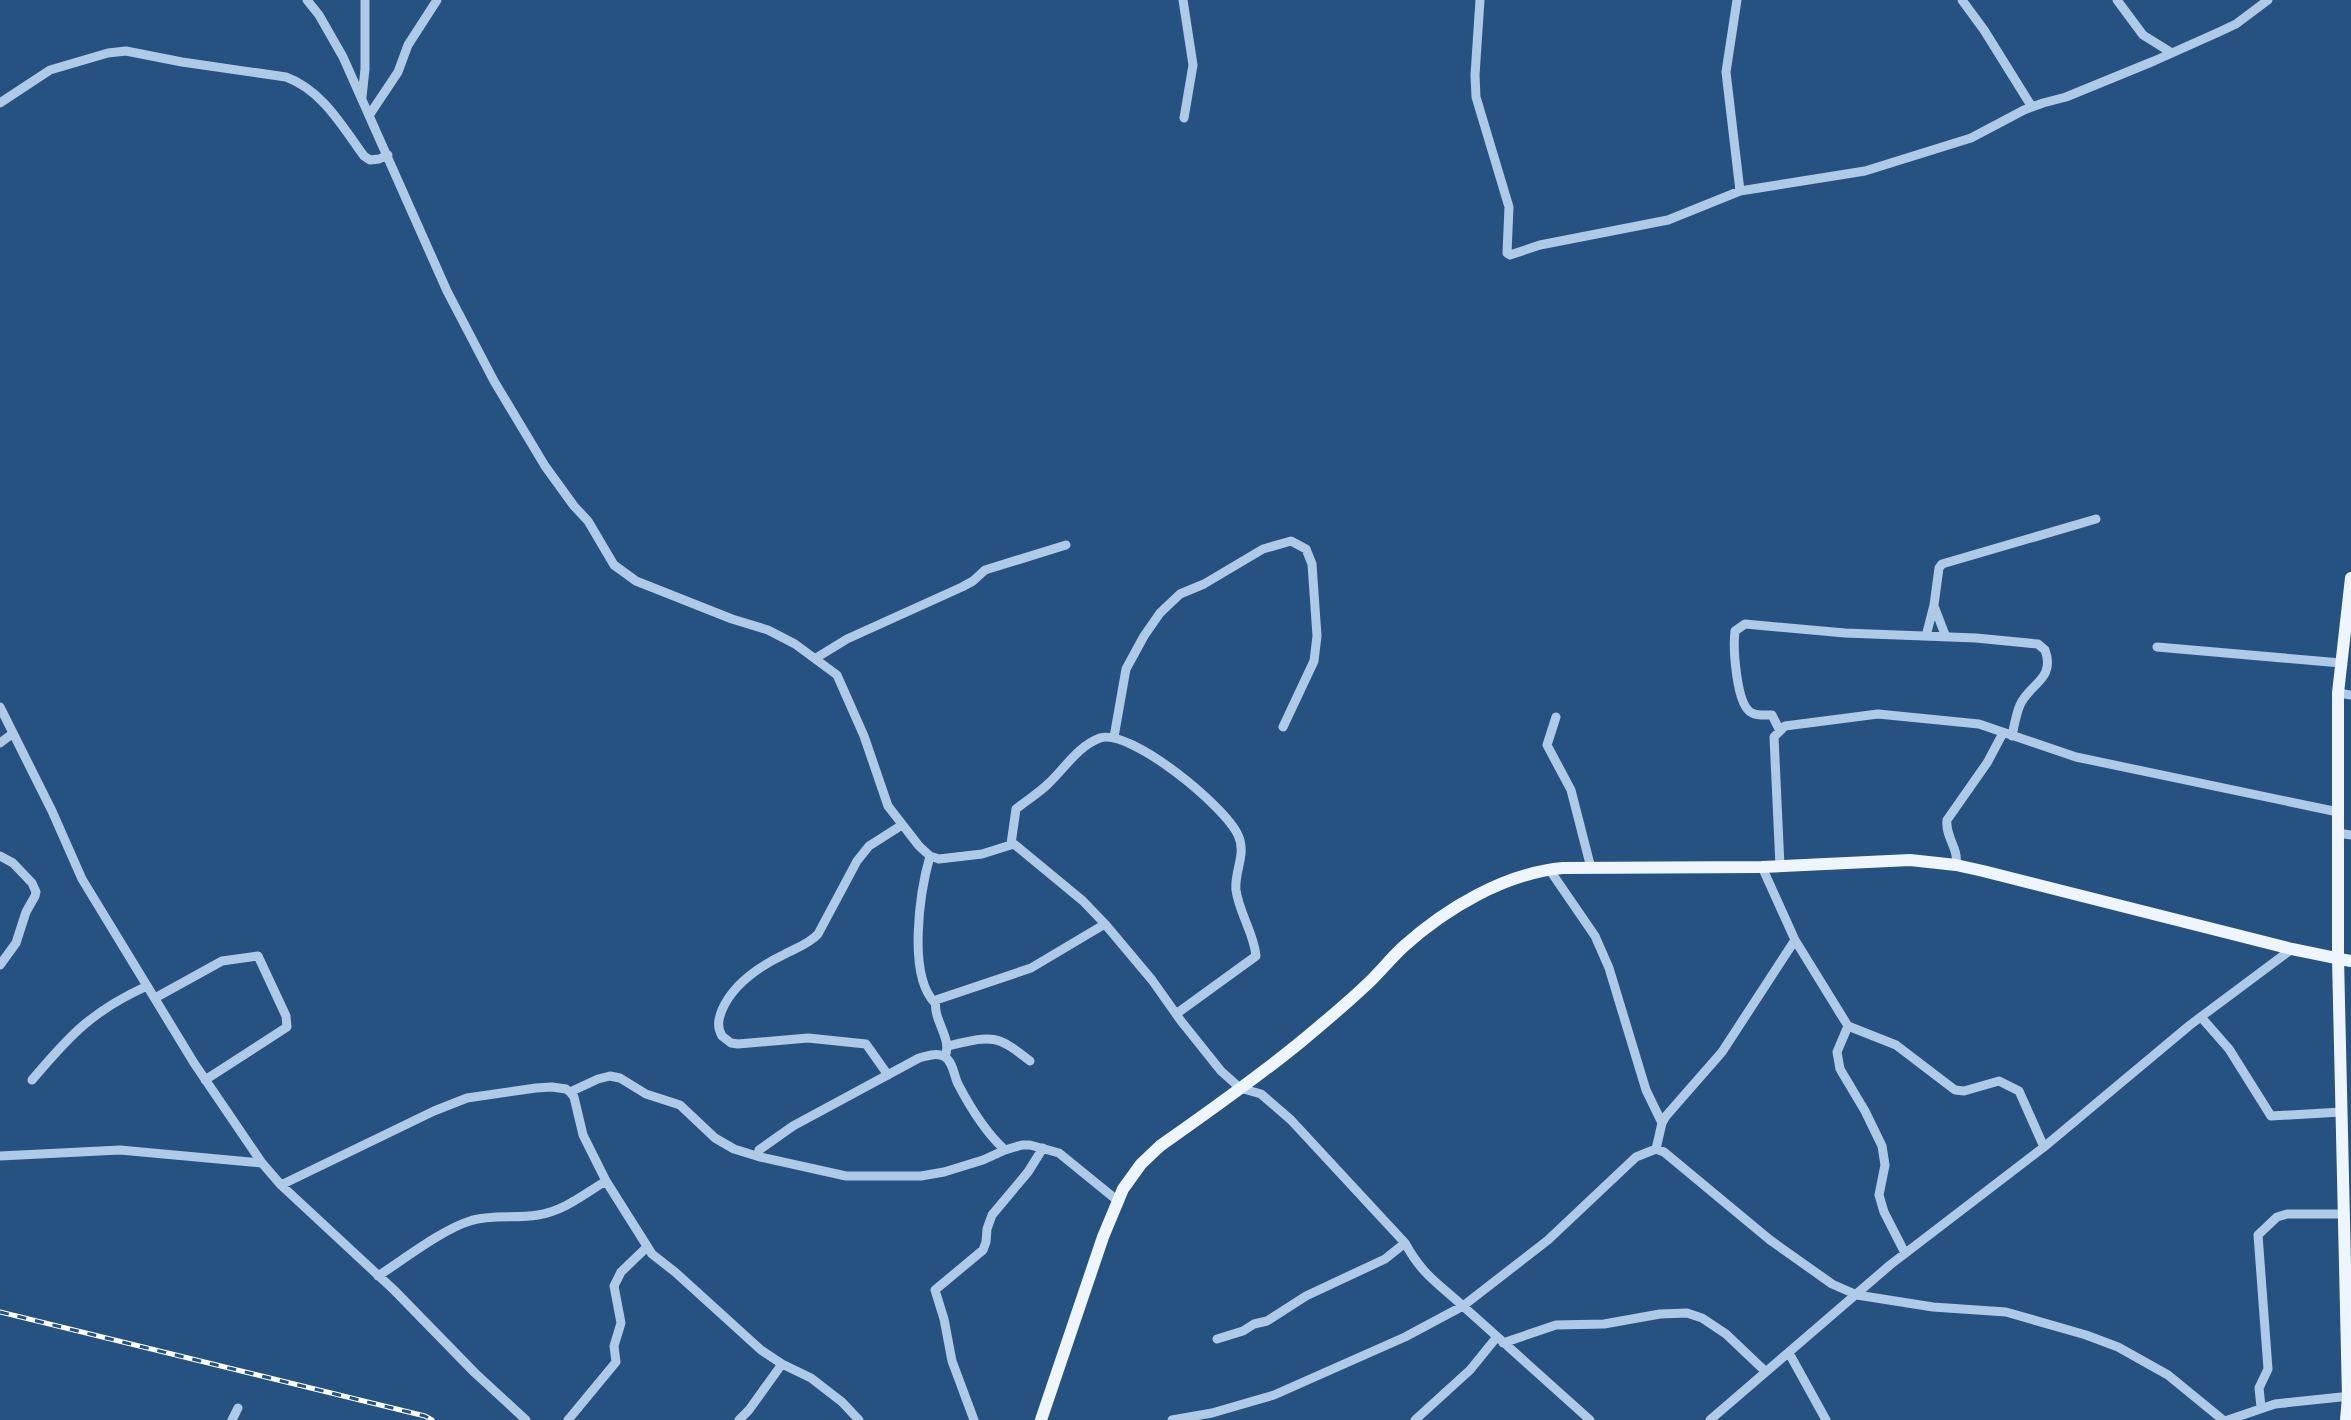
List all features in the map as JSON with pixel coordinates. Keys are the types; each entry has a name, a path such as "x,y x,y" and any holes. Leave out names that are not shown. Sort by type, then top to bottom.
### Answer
{"main road":[{"path":"2346,1420 2349,1396 2338,958 2345,834 2338,812 2338,693 2350,587"},
{"path":"1041,1420 1103,1237 1130,1177 1141,1164 1160,1146 1301,1041 1364,987 1403,947 1455,908 1492,887 1550,870 1762,867 1910,860 1956,865 2292,950 2351,960"}],"street":[{"path":"307,0 319,15 343,57 370,114 447,292 494,380 546,466 574,506 588,521 614,565 636,581 732,620 768,630 816,658 837,676 850,700 888,806 902,825 930,856 939,859 982,854 1011,844 1082,901 1105,924 1152,980 1221,1071 1240,1088 1261,1094 1291,1120 1405,1243 1415,1262 1429,1278 1590,1420"},
{"path":"362,98 365,69 365,0"},
{"path":"370,114 398,72 408,45 437,0"},
{"path":"1183,0 1193,65 1184,118"},
{"path":"1480,0 1475,75 1476,97 1508,206 1508,254 1540,245 1668,220 1740,191 1865,171 1972,138 2032,107 2066,97 2236,24 2268,0"},
{"path":"1738,0 1726,72 1740,191"},
{"path":"1962,0 1984,30 2032,107"},
{"path":"2117,0 2143,35 2172,53"},
{"path":"0,103 50,70 99,55 126,51 182,62 293,79 308,88 324,103 364,156 370,160 388,155"},
{"path":"1926,636 1934,605 1939,568 1942,564 2096,519"},
{"path":"1114,737 1126,669 1144,636 1160,614 1180,594 1204,584 1262,549 1291,541 1306,549 1312,564 1317,636 1314,661 1283,727"},
{"path":"816,658 847,639 973,581 985,570 1066,544"},
{"path":"1934,605 1946,637"},
{"path":"1779,729 1774,717 1754,714 1745,703 1737,681 1734,648 1735,631 1739,627 1752,623 1845,633 1976,638 2038,644 2045,650 2047,661 2046,673 2020,705 2012,736"},
{"path":"2157,647 2341,663"},
{"path":"2338,693 2351,696"},
{"path":"0,707 52,811 82,879 205,1080 262,1163 281,1185 526,1420"},
{"path":"1780,866 1773,742 1779,729 1785,726 1814,721 1878,714 1978,724 2076,757 2338,812"},
{"path":"1556,717 1548,745 1571,790 1591,868"},
{"path":"1956,865 1957,855 1947,830 1947,820 1987,763 2003,733"},
{"path":"0,743 12,734"},
{"path":"1011,844 1016,809 1048,784 1082,749 1100,738 1114,737 1138,748 1195,786 1230,823 1239,837 1241,862 1236,890 1256,956 1176,1014"},
{"path":"888,1075 866,1044 808,1038 735,1044 722,1036 718,1023 727,1002 750,975 774,959 812,940 818,934 857,861 870,846 902,825"},
{"path":"0,856 12,862 32,883 36,892 36,896 26,912 16,943 0,965"},
{"path":"930,856 922,885 919,910 918,959 922,977 935,1003 948,1046 945,1057 979,1120 1005,1150"},
{"path":"1762,867 1795,940 1848,1026 1896,1045 1955,1090 1964,1091 1999,1081 2019,1091 2044,1147"},
{"path":"1550,870 1595,936 1609,968 1646,1090 1662,1123"},
{"path":"935,1003 938,998 1031,968 1105,924"},
{"path":"1656,1149 1662,1123 1722,1052 1795,940"},
{"path":"1710,1420 1906,1253 2044,1147 2200,1017 2292,950"},
{"path":"155,998 222,962 256,956 261,962 286,1016 287,1027 205,1080"},
{"path":"32,1080 81,1025 122,998 147,986"},
{"path":"2200,1017 2229,1050 2271,1116 2341,1112"},
{"path":"1848,1026 1837,1052 1840,1069 1865,1111 1882,1146 1885,1165 1880,1179 1879,1195 1884,1212 1906,1253"},
{"path":"948,1046 991,1038 1009,1044 1030,1062"},
{"path":"758,1156 759,1150 793,1126 919,1058 934,1054 945,1057"},
{"path":"281,1185 434,1111 468,1098 552,1087 570,1092 598,1079 610,1076 620,1078 646,1094 680,1105 715,1138 734,1149 758,1156 846,1176 921,1176 958,1169 1022,1144 1059,1153 1070,1160 1118,1201"},
{"path":"570,1092 574,1098 583,1135 606,1181 652,1254 675,1272 745,1337 782,1364 817,1383 842,1402 859,1420"},
{"path":"974,1420 952,1361 944,1320 935,1290 983,1250 992,1215 1028,1172 1043,1148"},
{"path":"1172,1420 1212,1413 1274,1396 1405,1337 1463,1306 1548,1240 1636,1157 1656,1149 1674,1159 1770,1240 1832,1284 1857,1295 1933,1307 2006,1312 2086,1335 2118,1347 2168,1375 2223,1420"},
{"path":"0,1156 120,1150 262,1163"},
{"path":"378,1276 448,1232 470,1221 501,1216 537,1216 552,1212 574,1202 606,1181"},
{"path":"2261,1407 2259,1388 2268,1369 2258,1235 2276,1217 2287,1214 2344,1214"},
{"path":"1217,1339 1243,1331 1254,1324 1267,1321 1300,1299 1385,1259 1405,1243"},
{"path":"568,1420 616,1362 614,1346 621,1323 614,1286 622,1272 647,1247"},
{"path":"1415,1420 1470,1370 1499,1340 1556,1325 1604,1324 1660,1314 1687,1313 1702,1318 1726,1334 1766,1372"},
{"path":"1788,1354 1826,1420"},
{"path":"739,1420 749,1410 782,1364"},
{"path":"2228,1420 2261,1407 2349,1396"},
{"path":"232,1420 238,1408"}],"railway":[{"path":"0,1312 425,1416 432,1420"}]}
